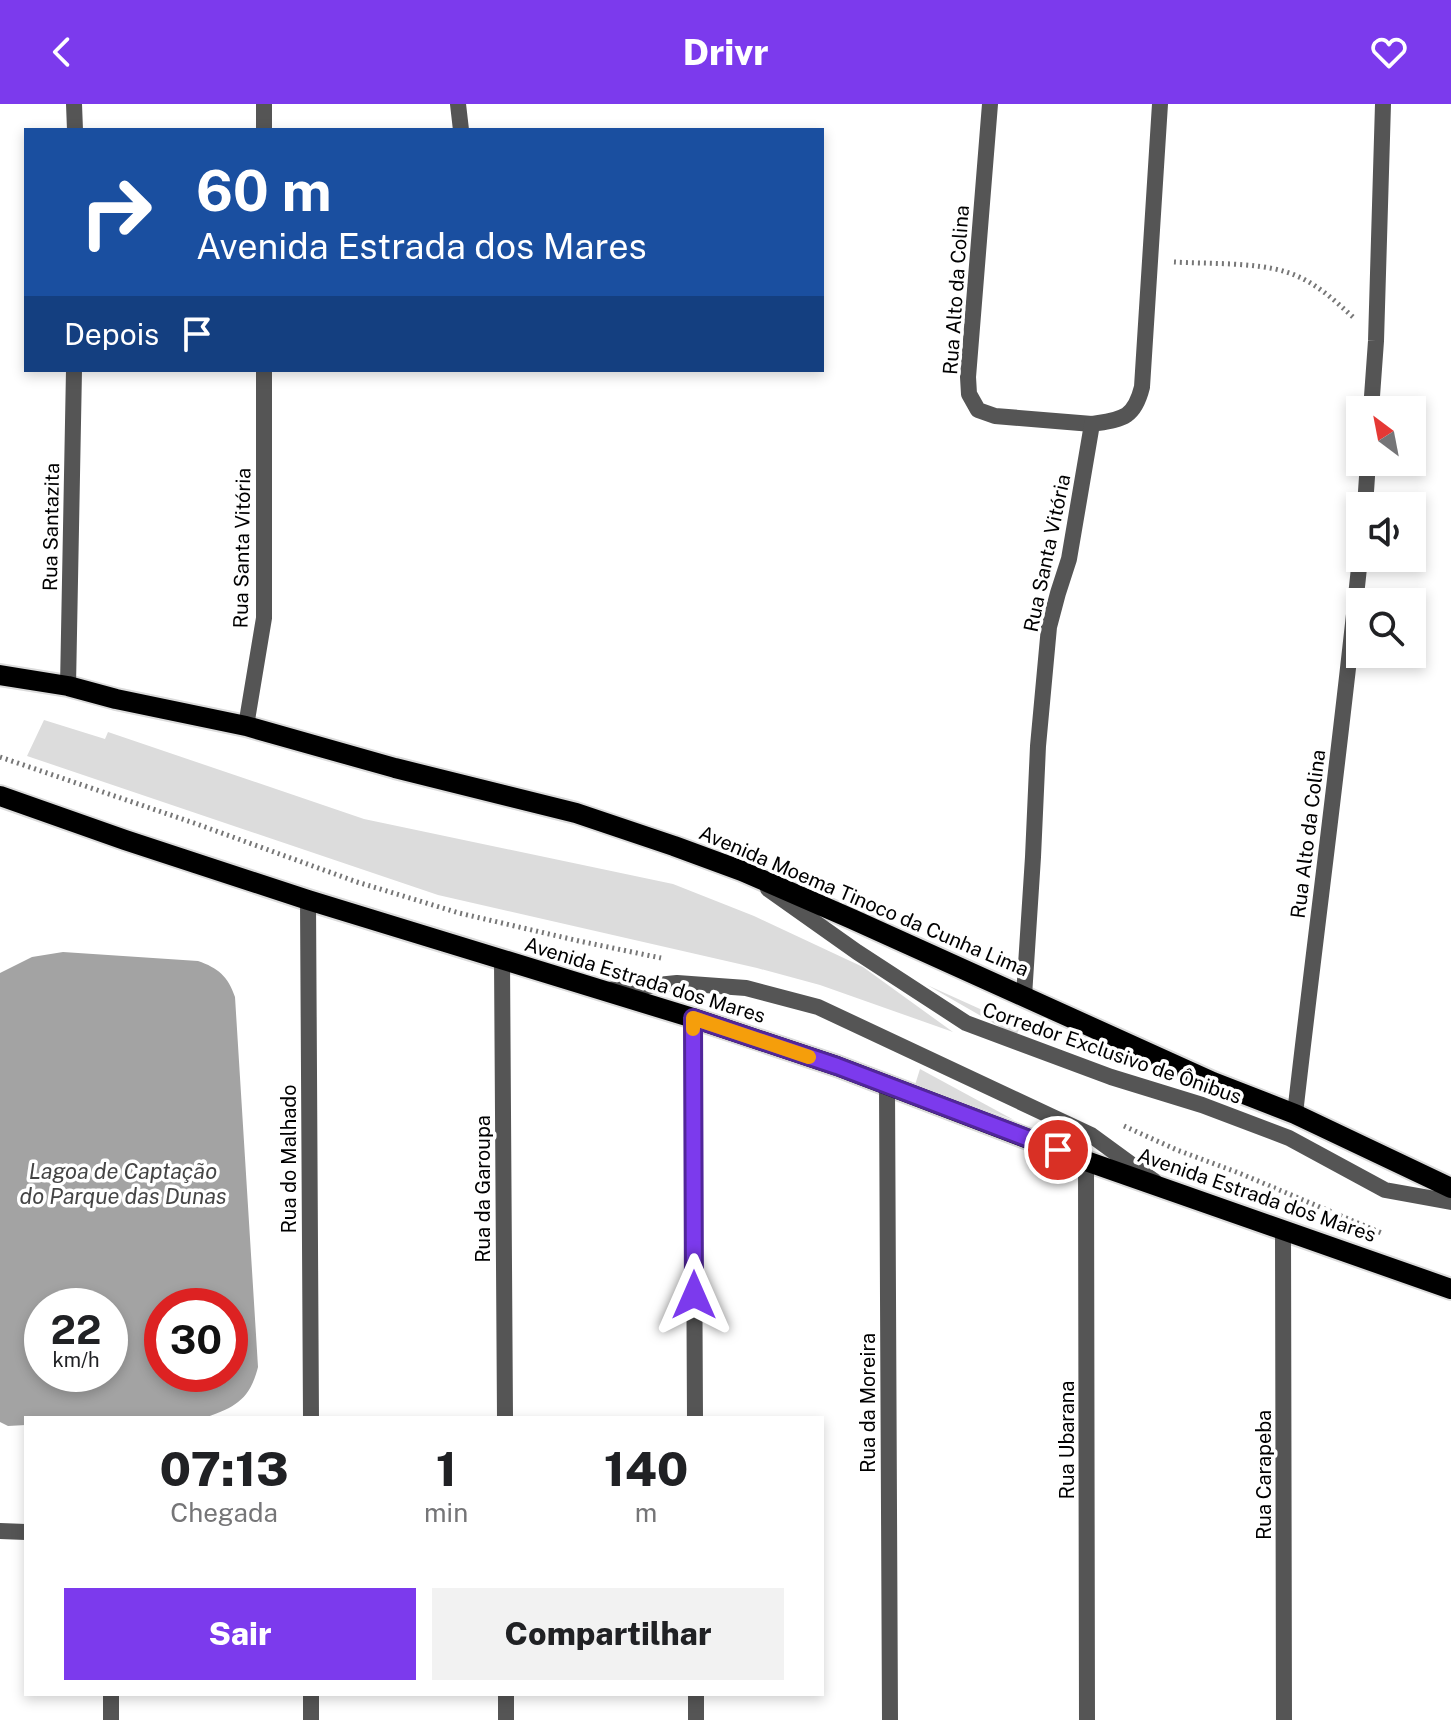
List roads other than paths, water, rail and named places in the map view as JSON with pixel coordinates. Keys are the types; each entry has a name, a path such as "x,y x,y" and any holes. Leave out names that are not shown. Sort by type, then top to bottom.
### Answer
{"main road":[{"name":"Avenida Moema Tinoco da Cunha Lima","path":"0,675 68,686 246,726 395,768 576,813 742,871 1213,1082 1295,1114 1451,1188"},
{"name":"Avenida Estrada dos Mares","path":"0,796 308,900 693,1018 837,1066 1086,1161 1451,1289"}],"street":[{"path":"74,104 75,128"},
{"path":"264,104 264,128"},
{"path":"458,104 461,128"},
{"name":"Rua Alto da Colina","path":"990,104 969,394 978,410 995,416 1092,424"},
{"path":"1092,424 1119,419 1131,413 1138,404 1142,387 1160,104"},
{"path":"1372,396 1383,104"},
{"name":"Rua Santazita","path":"68,686 74,372"},
{"name":"Rua Santa Vitória","path":"246,726 264,618 264,372"},
{"name":"Rua Santa Vitória","path":"1024,996 1038,746 1049,627 1069,559 1092,424"},
{"name":"Rua Alto da Colina","path":"1295,1114 1359,572"},
{"name":"Corredor Exclusivo de Ônibus","path":"742,871 857,952 966,1023 1289,1138 1385,1190 1451,1202"},
{"name":"Rua do Malhado","path":"308,900 311,1416"},
{"name":"Rua da Garoupa","path":"502,960 505,1416"},
{"path":"602,990 677,983 746,988 818,1007 1091,1135 1163,1187"},
{"path":"693,1018 695,1416"},
{"name":"Rua da Moreira","path":"887,1086 890,1720"},
{"name":"Rua Ubarana","path":"1086,1161 1087,1720"},
{"name":"Rua Carapeba","path":"1283,1229 1284,1720"},
{"path":"0,1531 24,1532"},
{"path":"111,1696 111,1720"},
{"path":"311,1696 311,1720"},
{"path":"506,1696 506,1720"},
{"path":"696,1696 696,1720"}],"water":[{"name":"Lagoa de Captação do Parque das Dunas","path":"63,952 198,961 221,974 235,997 258,1367 255,1378 248,1391 248,1288 144,1288 144,1392 247,1392 240,1400 210,1416 24,1416 24,1425 8,1426 0,1422 0,973 32,957"}]}
